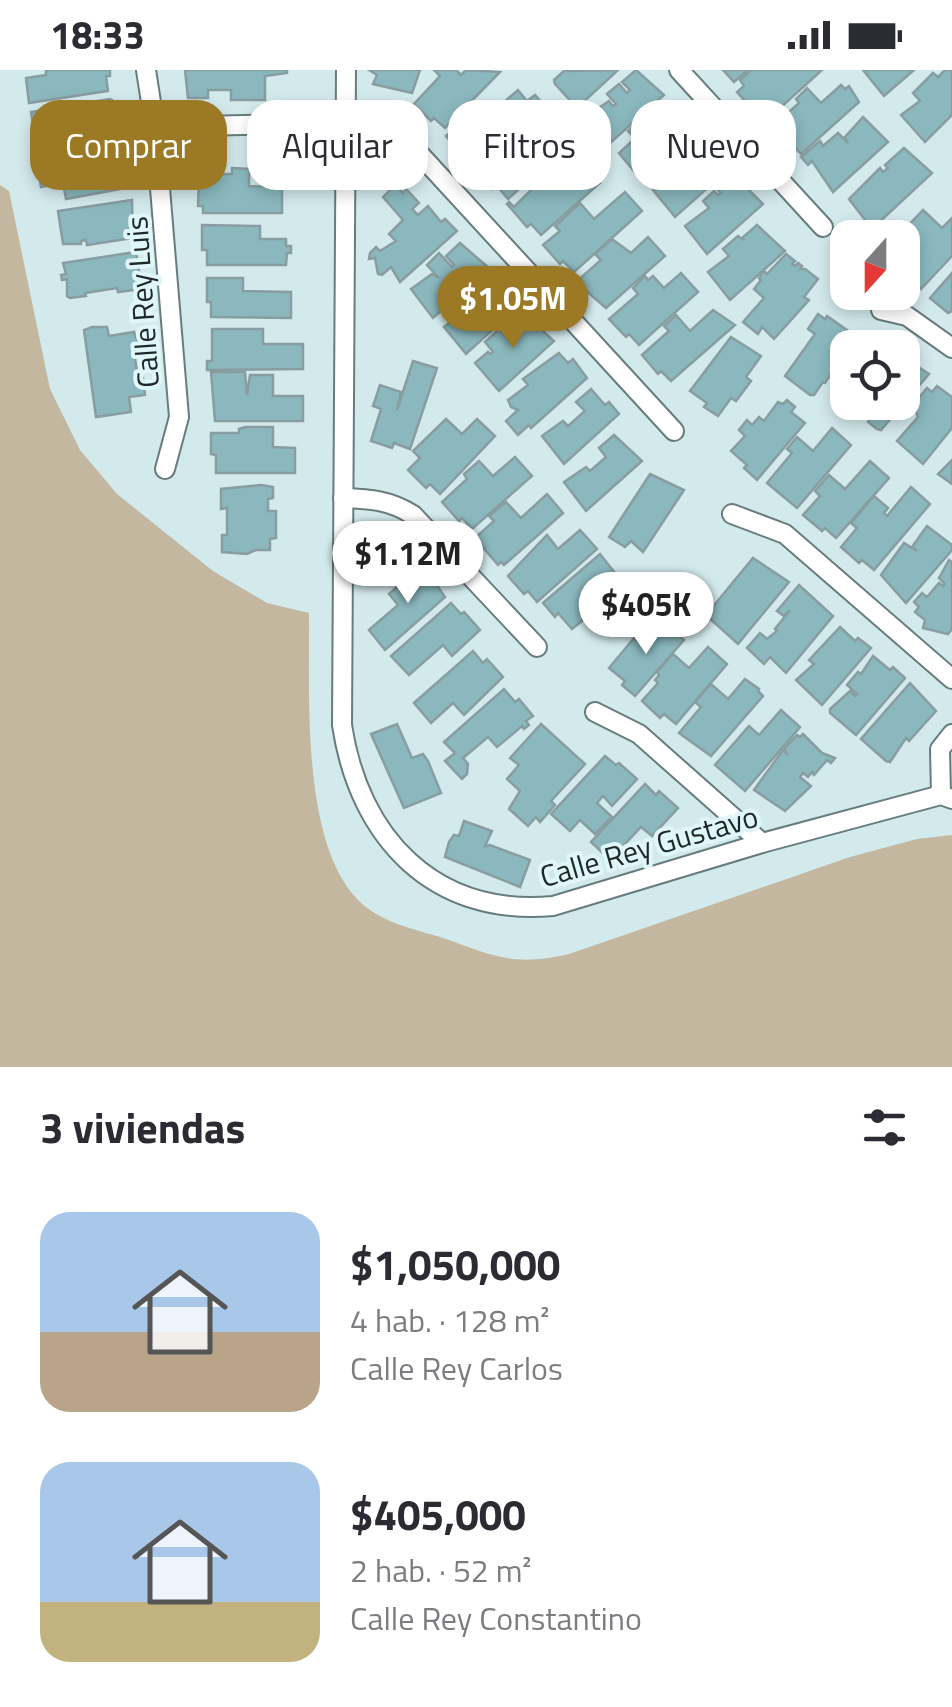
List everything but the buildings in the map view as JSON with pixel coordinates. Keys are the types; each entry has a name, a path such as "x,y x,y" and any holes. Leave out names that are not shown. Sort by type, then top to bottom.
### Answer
{"street":[{"name":"Calle Rey Luis","path":"146,70 151,100"},
{"name":"Calle Rey Gustavo","path":"346,70 346,100"},
{"path":"679,70 823,227"},
{"path":"428,161 674,431"},
{"name":"Calle Rey Luis","path":"161,190 179,417 164,469"},
{"name":"Calle Rey Gustavo","path":"345,190 342,725 347,756 362,797 386,839 415,868 474,900 524,909 553,906 762,843 947,797 940,749 952,734"},
{"path":"880,310 908,316 952,348"},
{"path":"343,498 380,500 413,515 537,647"},
{"path":"732,514 785,534 952,679"},
{"path":"595,712 639,734 762,843"}],"shaded area":[{"path":"0,185 9,191 50,389 80,450 117,494 213,571 267,603 309,613 310,723 318,805 326,842 340,875 359,901 388,920 491,954 533,960 569,954 850,857 917,839 952,835 952,1067 0,1067"}]}
